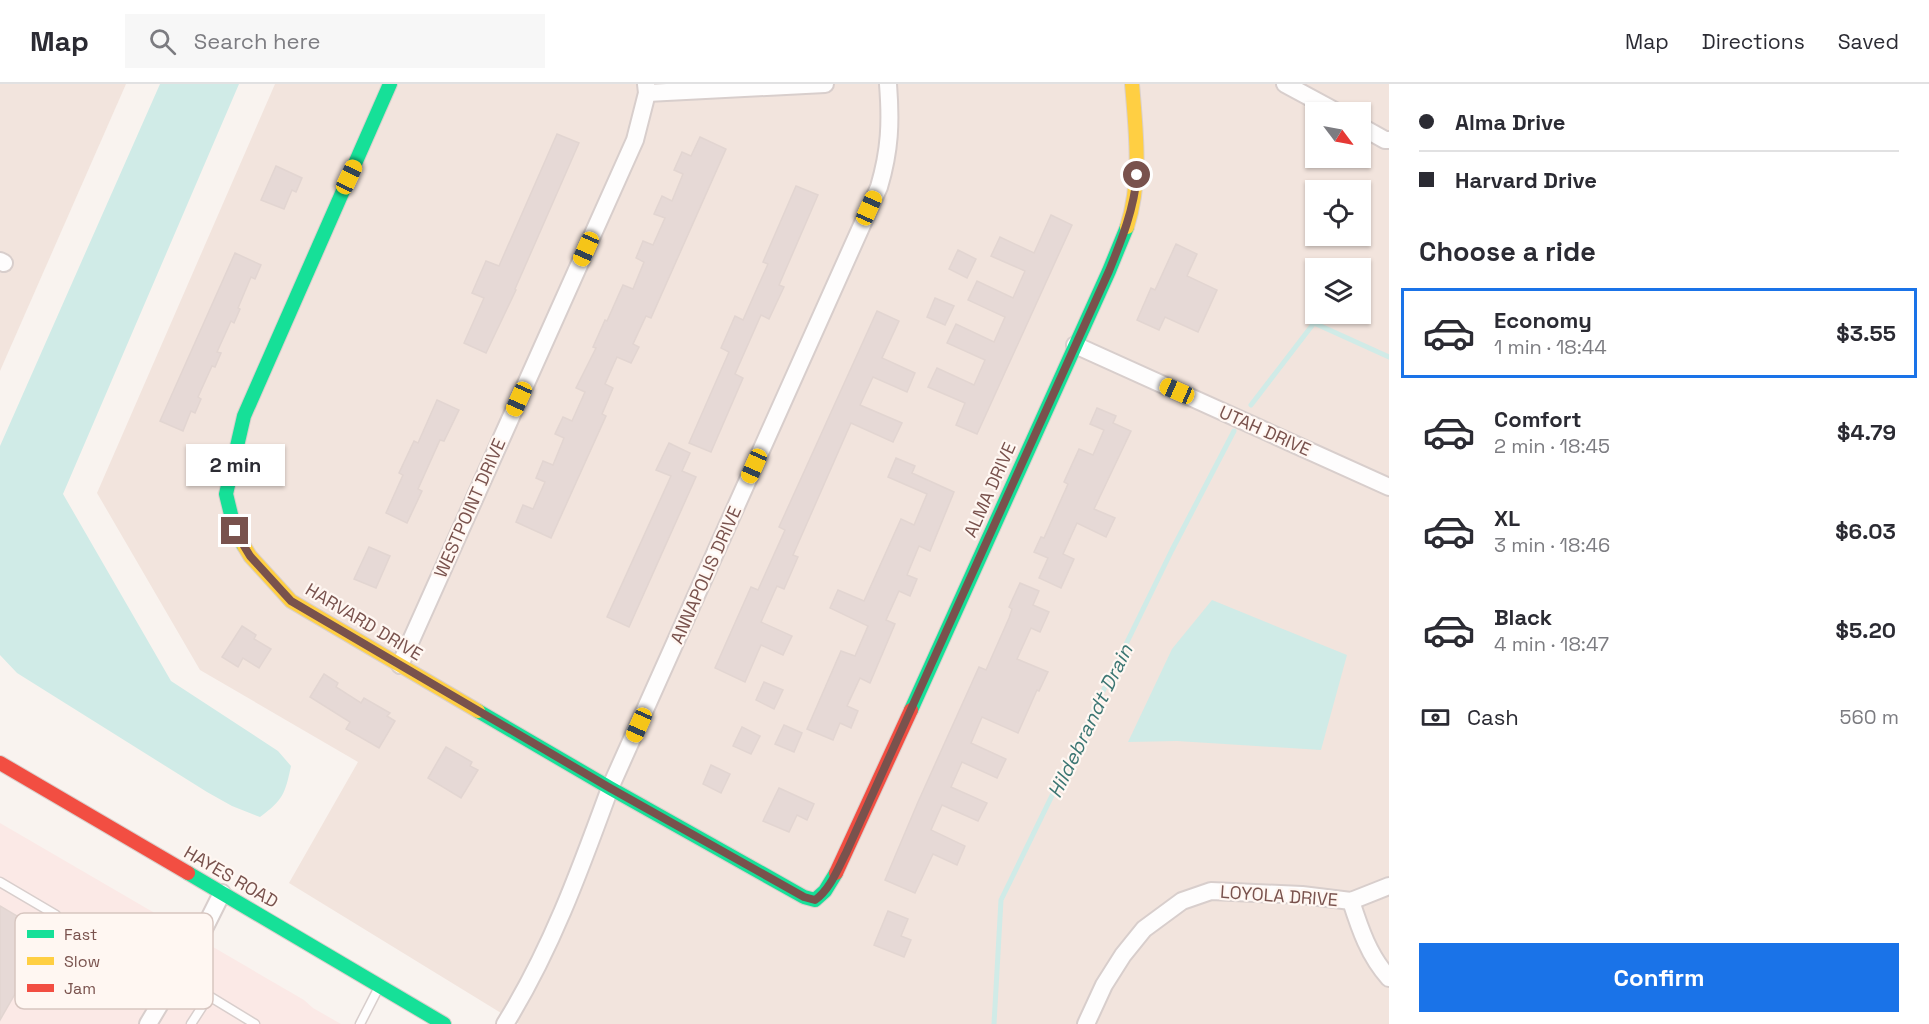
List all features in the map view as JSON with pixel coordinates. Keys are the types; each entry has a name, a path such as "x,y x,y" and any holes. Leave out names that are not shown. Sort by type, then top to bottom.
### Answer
{"street":[{"name":"HARVARD DRIVE","path":"390,84 244,416 226,494 235,531 250,556 291,601 610,788 804,897 815,900 820,896"},
{"path":"647,88 825,84"},
{"name":"ANNAPOLIS DRIVE","path":"505,1024 551,942 610,788 879,187 887,161 890,139 888,84"},
{"name":"ALMA DRIVE","path":"820,896 851,843 1127,226 1135,193 1137,140 1132,84"},
{"path":"1285,84 1318,102"},
{"name":"WESTPOINT DRIVE","path":"400,665 635,140 647,88"},
{"path":"1371,132 1389,140"},
{"name":"UTAH DRIVE","path":"1075,345 1389,487"},
{"name":"HAYES ROAD","path":"0,763 444,1024"},
{"name":"LOYOLA DRIVE","path":"1086,1024 1104,985 1130,946 1144,929 1182,901 1211,891 1228,891 1302,895 1351,901 1389,886"},
{"path":"212,913 222,893"},
{"path":"1351,901 1363,939 1379,967 1389,978"},
{"path":"149,1024 158,1009"}],"lane":[{"path":"0,882 53,913"},
{"path":"360,1024 380,985"},
{"path":"213,998 255,1024"},
{"path":"191,1024 201,1009"}],"shaded area":[{"path":"0,84 126,84 0,371"},
{"path":"275,84 1389,84 1389,1024 519,1024 289,883 358,762 200,670 97,493"},
{"path":"0,823 155,913 15,913 15,1009 213,1009 213,947 341,1024 0,1024"}],"water":[{"path":"160,84 239,84 63,494 171,681 278,751 291,766 282,796 260,817 232,806 207,792 17,673 0,655 0,446"},
{"path":"1212,600 1347,655 1321,750 1177,741 1128,742 1172,649"}],"building":[{"path":"557,134 579,143 516,290 486,353 464,343 484,298 472,293 486,261 499,266"},
{"path":"700,137 726,149 651,318 646,316 633,344 639,347 631,363 617,357 605,384 613,388 602,414 606,416 551,538 516,522 523,505 533,509 545,482 536,478 543,461 553,465 564,438 555,434 563,417 572,421 585,392 576,388 596,348 593,347 605,320 607,321 623,285 633,289 644,262 636,258 643,241 653,245 665,218 654,214 662,196 672,201 683,174 674,170 682,152 691,156"},
{"path":"276,166 302,178 296,192 292,190 284,209 261,200"},
{"path":"796,186 818,195 779,285 784,287 769,319 761,315 735,374 743,378 711,452 689,443 729,352 721,348 735,316 743,320 768,264 763,262"},
{"path":"1051,215 1072,225 977,434 956,425 965,403 928,387 937,368 974,385 985,360 947,343 956,324 994,342 1005,317 968,300 977,281 1013,298 1025,271 991,256 1000,237 1034,253"},
{"path":"1176,244 1197,254 1187,276 1217,290 1198,332 1165,317 1159,330 1137,320 1151,288 1155,290"},
{"path":"958,250 976,259 967,278 949,269"},
{"path":"235,253 261,265 255,279 251,277 234,323 231,321 217,352 221,353 215,367 212,366 198,397 201,399 195,413 191,411 183,431 160,421"},
{"path":"935,298 954,306 945,325 927,317"},
{"path":"877,311 899,321 882,358 915,373 907,392 873,377 860,405 902,423 893,442 851,423 793,555 798,557 784,589 777,586 761,622 792,636 783,655 761,645 745,682 715,668 751,587 758,590 785,530 779,527"},
{"path":"437,400 459,410 444,441 440,440 418,489 422,491 407,523 386,513 403,475 399,473 414,441 418,443"},
{"path":"1097,408 1116,416 1113,423 1131,431 1094,509 1115,518 1106,537 1077,523 1063,554 1074,559 1061,588 1039,578 1048,558 1034,552 1041,537 1044,538 1068,484 1064,482 1079,449 1093,455 1104,430 1090,424"},
{"path":"669,443 690,453 682,471 696,477 629,627 607,617 671,476 656,470"},
{"path":"896,458 915,466 912,473 954,492 930,551 919,546 907,575 917,579 910,596 899,591 886,620 895,624 870,683 860,678 847,706 858,711 851,728 840,723 833,740 807,729 841,651 855,656 868,626 830,608 838,590 864,601 901,519 914,525 927,494 888,477"},
{"path":"369,547 390,556 376,588 354,579"},
{"path":"1020,583 1039,591 1033,605 1049,612 1040,632 1031,628 1017,659 1048,672 1039,691 1037,690 1018,733 982,717 971,743 1006,759 997,778 962,762 951,787 987,803 978,821 942,805 931,830 965,846 957,865 933,854 915,893 885,880 979,667 986,670 1009,618 1012,609 1009,607"},
{"path":"242,626 256,635 254,639 271,649 259,668 243,658 238,667 222,657"},
{"path":"324,674 338,683 336,687 361,703 364,698 390,713 387,716 395,721 379,748 346,729 350,722 310,697"},
{"path":"764,682 783,690 774,709 756,700"},
{"path":"784,725 802,733 794,752 775,744"},
{"path":"742,727 760,736 751,754 733,746"},
{"path":"446,747 472,762 470,766 478,770 461,798 428,778"},
{"path":"711,765 730,774 721,793 703,784"},
{"path":"779,788 814,804 807,820 797,815 789,832 763,821"},
{"path":"0,906 15,915 15,994 0,1020"},
{"path":"888,911 908,919 901,936 911,940 904,957 874,945"}],"waterway":[{"name":"Hildebrandt Drain","path":"1251,405 1314,323 1389,357"},
{"name":"Hildebrandt Drain","path":"994,1024 1001,900 1172,550 1234,431"}],"traffic: fast":[{"path":"244,546 235,531 226,494 244,416 390,84"},
{"path":"911,710 1127,227"},
{"path":"478,711 804,897 815,900 825,891 836,873"},
{"path":"188,873 444,1024"}],"traffic: slow":[{"path":"1127,227 1135,192 1136,174 1132,84"},
{"path":"244,546 250,556 291,601 478,711"}],"traffic: jam":[{"path":"836,873 911,710"},
{"path":"0,763 188,873"}],"route":[{"path":"235,531 250,556 291,601 610,788 804,897 815,900 834,875 846,853 1109,271 1127,226 1137,175"}]}
